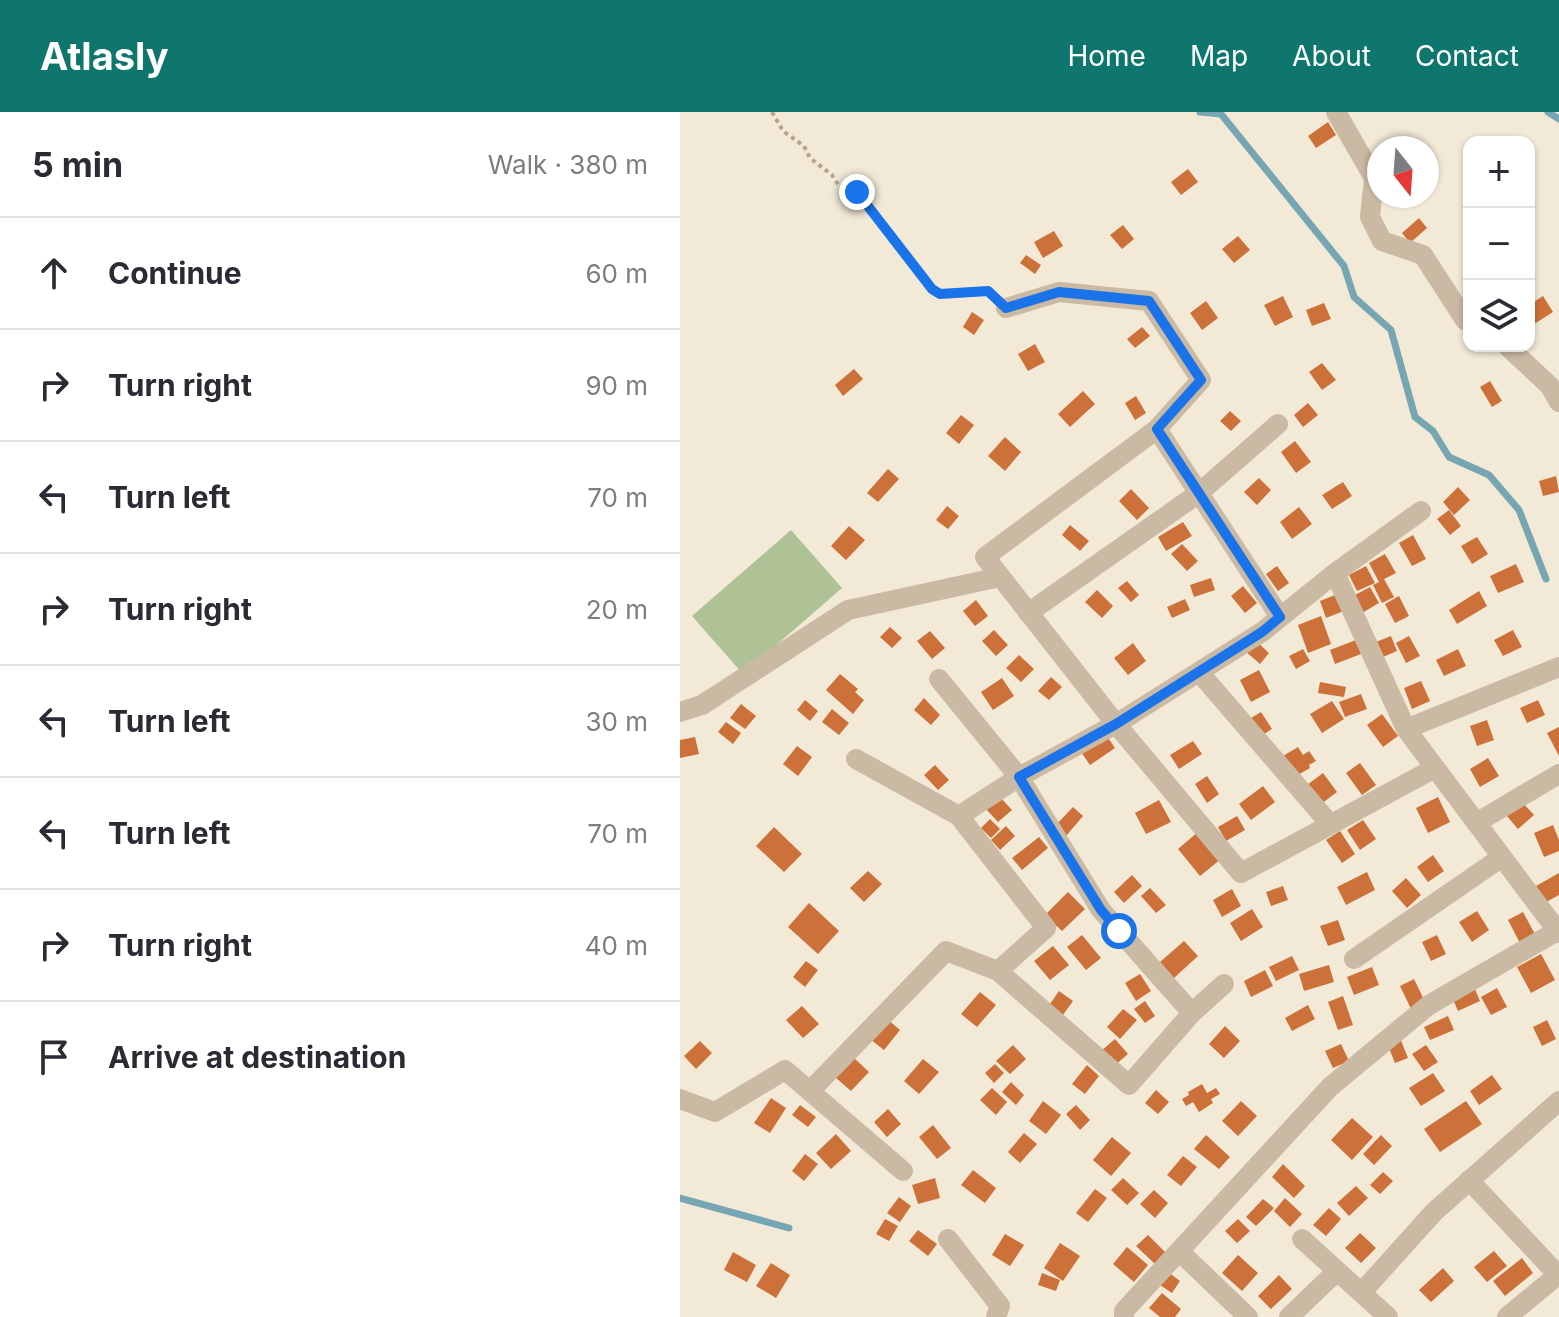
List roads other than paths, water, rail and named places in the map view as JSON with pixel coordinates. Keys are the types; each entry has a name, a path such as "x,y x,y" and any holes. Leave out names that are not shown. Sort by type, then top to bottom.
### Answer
{"street":[{"path":"1336,112 1374,178 1370,217 1382,241 1423,255 1463,317"},
{"path":"1006,308 1059,292 1149,301 1201,380 1157,429 985,557 1116,724 1241,873 1435,768"},
{"path":"1513,352 1550,386 1559,402"},
{"path":"1028,613 1199,493 1278,424"},
{"path":"1157,429 1280,617"},
{"path":"959,816 1019,777 1116,724 1262,632 1335,573 1421,511"},
{"path":"1124,1317 1124,1311 1330,1087 1429,1005 1558,932 1406,729 1335,573"},
{"path":"680,712 702,705 848,610 1000,577"},
{"path":"1406,729 1559,667"},
{"path":"1199,672 1330,824"},
{"path":"939,679 1019,777 1101,910 1192,1013"},
{"path":"856,759 959,816 1046,928 998,971"},
{"path":"1476,823 1559,774"},
{"path":"1354,959 1502,857"},
{"path":"810,1091 946,951 998,971 1129,1085 1192,1013 1224,984"},
{"path":"680,1099 715,1112 785,1070 903,1171"},
{"path":"1362,1292 1434,1212 1559,1101"},
{"path":"1469,1180 1558,1274 1507,1317"},
{"path":"948,1239 1000,1306 996,1317"},
{"path":"1302,1239 1388,1317"},
{"path":"1180,1252 1248,1317"},
{"path":"1289,1317 1337,1271"}],"waterway":[{"path":"1200,112 1221,114 1344,266 1354,297 1391,330 1415,417 1433,431 1449,457 1489,475 1519,510 1546,579"},
{"path":"1548,112 1559,119"},
{"path":"680,1198 789,1228"}]}
